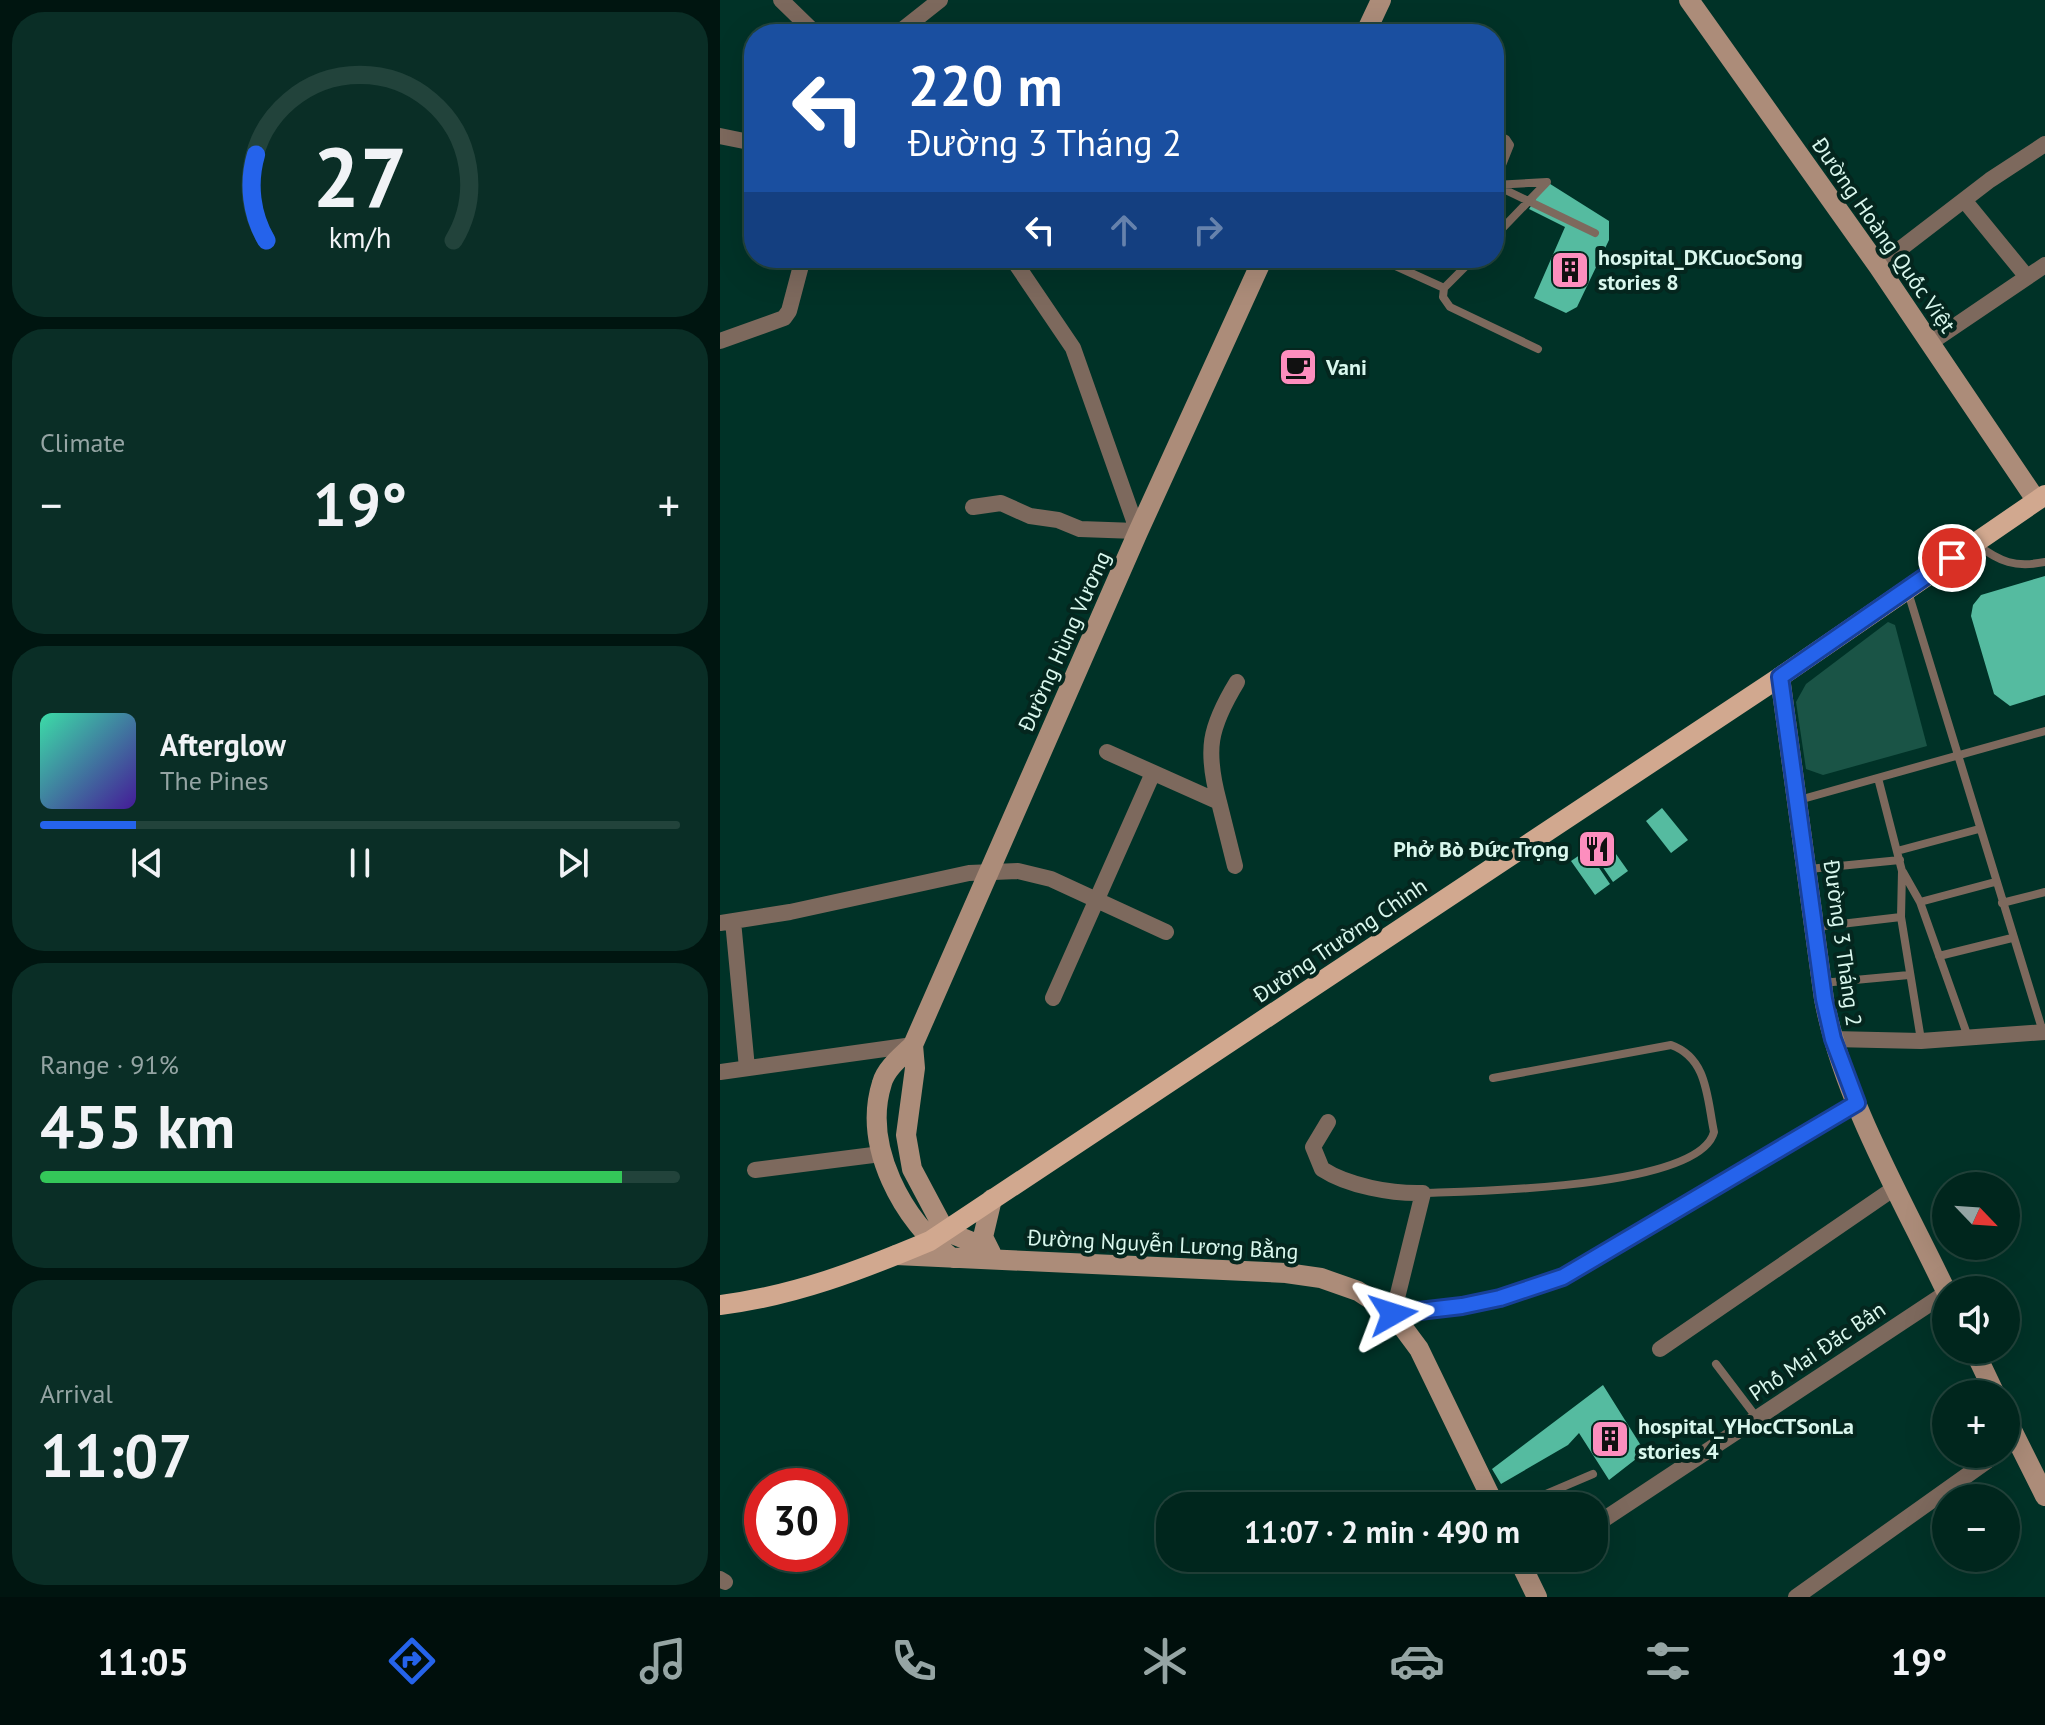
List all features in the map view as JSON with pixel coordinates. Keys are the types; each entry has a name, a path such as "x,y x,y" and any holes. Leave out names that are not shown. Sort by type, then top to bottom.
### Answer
{"main road":[{"name":"Đường Trường Chinh","path":"720,1305 768,1300 834,1280 938,1236 1780,677 2040,498"}],"street":[{"path":"781,0 806,24"},
{"path":"910,24 940,0"},
{"path":"1370,24 1381,0"},
{"name":"Đường Hoàng Quốc Việt","path":"1689,0 2040,498"},
{"path":"720,136 744,141"},
{"path":"1878,266 1964,200 2045,144"},
{"path":"1964,200 2027,277"},
{"path":"1930,343 2045,265"},
{"path":"720,341 784,318 789,311 800,268"},
{"path":"973,507 1001,503 1030,516 1058,520 1080,529 1137,532 1073,348 1019,268"},
{"name":"Đường Hùng Vương","path":"938,1236 896,1190 881,1154 878,1108 882,1081 913,1045 1137,532 1258,268"},
{"name":"Đường 3 Tháng 2","path":"1780,677 1822,983 1833,1039 1857,1103 1938,1276"},
{"path":"1235,866 1209,749 1220,710 1237,682"},
{"path":"1107,752 1219,802"},
{"path":"1053,998 1153,773"},
{"path":"747,1068 727,922 969,873 1034,873 1166,932"},
{"path":"1833,1039 1921,1041 2044,1032"},
{"path":"720,1072 913,1045"},
{"name":"Đường Hùng Vương","path":"913,1045 915,1068 906,1135 912,1169 938,1236"},
{"path":"1328,1122 1313,1147 1322,1169 1343,1179 1398,1192 1423,1193 1393,1314 1487,1301 1531,1290 1563,1277 1857,1103"},
{"path":"755,1170 881,1154"},
{"path":"1660,1349 1896,1187"},
{"path":"992,1199 983,1237 992,1254"},
{"path":"938,1236 992,1254"},
{"path":"938,1236 952,1258"},
{"name":"Đường Nguyễn Lương Bằng","path":"896,1255 952,1258 992,1254 1286,1273 1321,1278 1358,1291 1393,1314 1419,1349 1488,1492"},
{"name":"Phố Mai Đắc Bân","path":"1608,1517 1932,1301"},
{"path":"2020,1458 2045,1496"},
{"path":"1796,1597 1977,1468"},
{"path":"1525,1572 1537,1597"}],"lane":[{"path":"1504,138 1510,145 1504,163"},
{"path":"1504,184 1547,182 1504,227"},
{"path":"1504,190 1595,233"},
{"path":"1400,268 1444,288"},
{"path":"1464,268 1444,288 1443,297 1450,307 1538,349"},
{"path":"1975,543 1997,560 2011,565 2045,562"},
{"path":"1907,587 2012,938 2044,1032"},
{"path":"1799,800 2045,731"},
{"path":"1878,778 1902,871 1920,902 1968,1038"},
{"path":"1808,869 1898,856 1979,829"},
{"path":"1902,871 1901,917 1921,1041"},
{"path":"1920,902 1995,882"},
{"path":"2002,903 2045,892"},
{"path":"1815,927 1901,917"},
{"path":"1939,956 2012,938"},
{"path":"1822,983 1909,975"},
{"path":"1423,1193 1564,1187 1629,1177 1703,1150 1714,1132 1699,1065 1691,1054 1671,1045 1493,1078"},
{"path":"1716,1364 1757,1418"},
{"path":"1551,1492 1593,1474"}],"green space":[{"path":"1888,622 1895,625 1927,746 1823,775 1806,769 1796,702 1806,684"}],"building":[{"path":"1504,136 1510,139 1504,152"},
{"name":"hospital_DKCuocSong stories 8","path":"1547,182 1609,221 1609,240 1577,307 1566,313 1534,298 1565,227 1529,209"},
{"path":"2045,576 2045,695 2010,706 1994,694 1971,616 1973,605 1981,595"},
{"path":"1662,808 1688,840 1671,853 1646,821"},
{"path":"1604,837 1628,871 1613,882 1589,847"},
{"path":"1587,850 1610,884 1595,895 1571,861"},
{"name":"hospital_YHocCTSonLa stories 4","path":"1603,1385 1645,1452 1609,1480 1579,1433 1568,1445 1501,1484 1492,1469"}],"place":[{"name":"hospital_DKCuocSong stories 8","path":"1570,270"},
{"name":"Vani","path":"1298,367"},
{"name":"Phở Bò Đức Trọng","path":"1597,849"},
{"name":"hospital_YHocCTSonLa stories 4","path":"1610,1439"}],"route":[{"path":"1393,1314 1500,1298 1563,1277 1857,1103 1833,1039 1824,999 1780,677 1952,558"}]}
